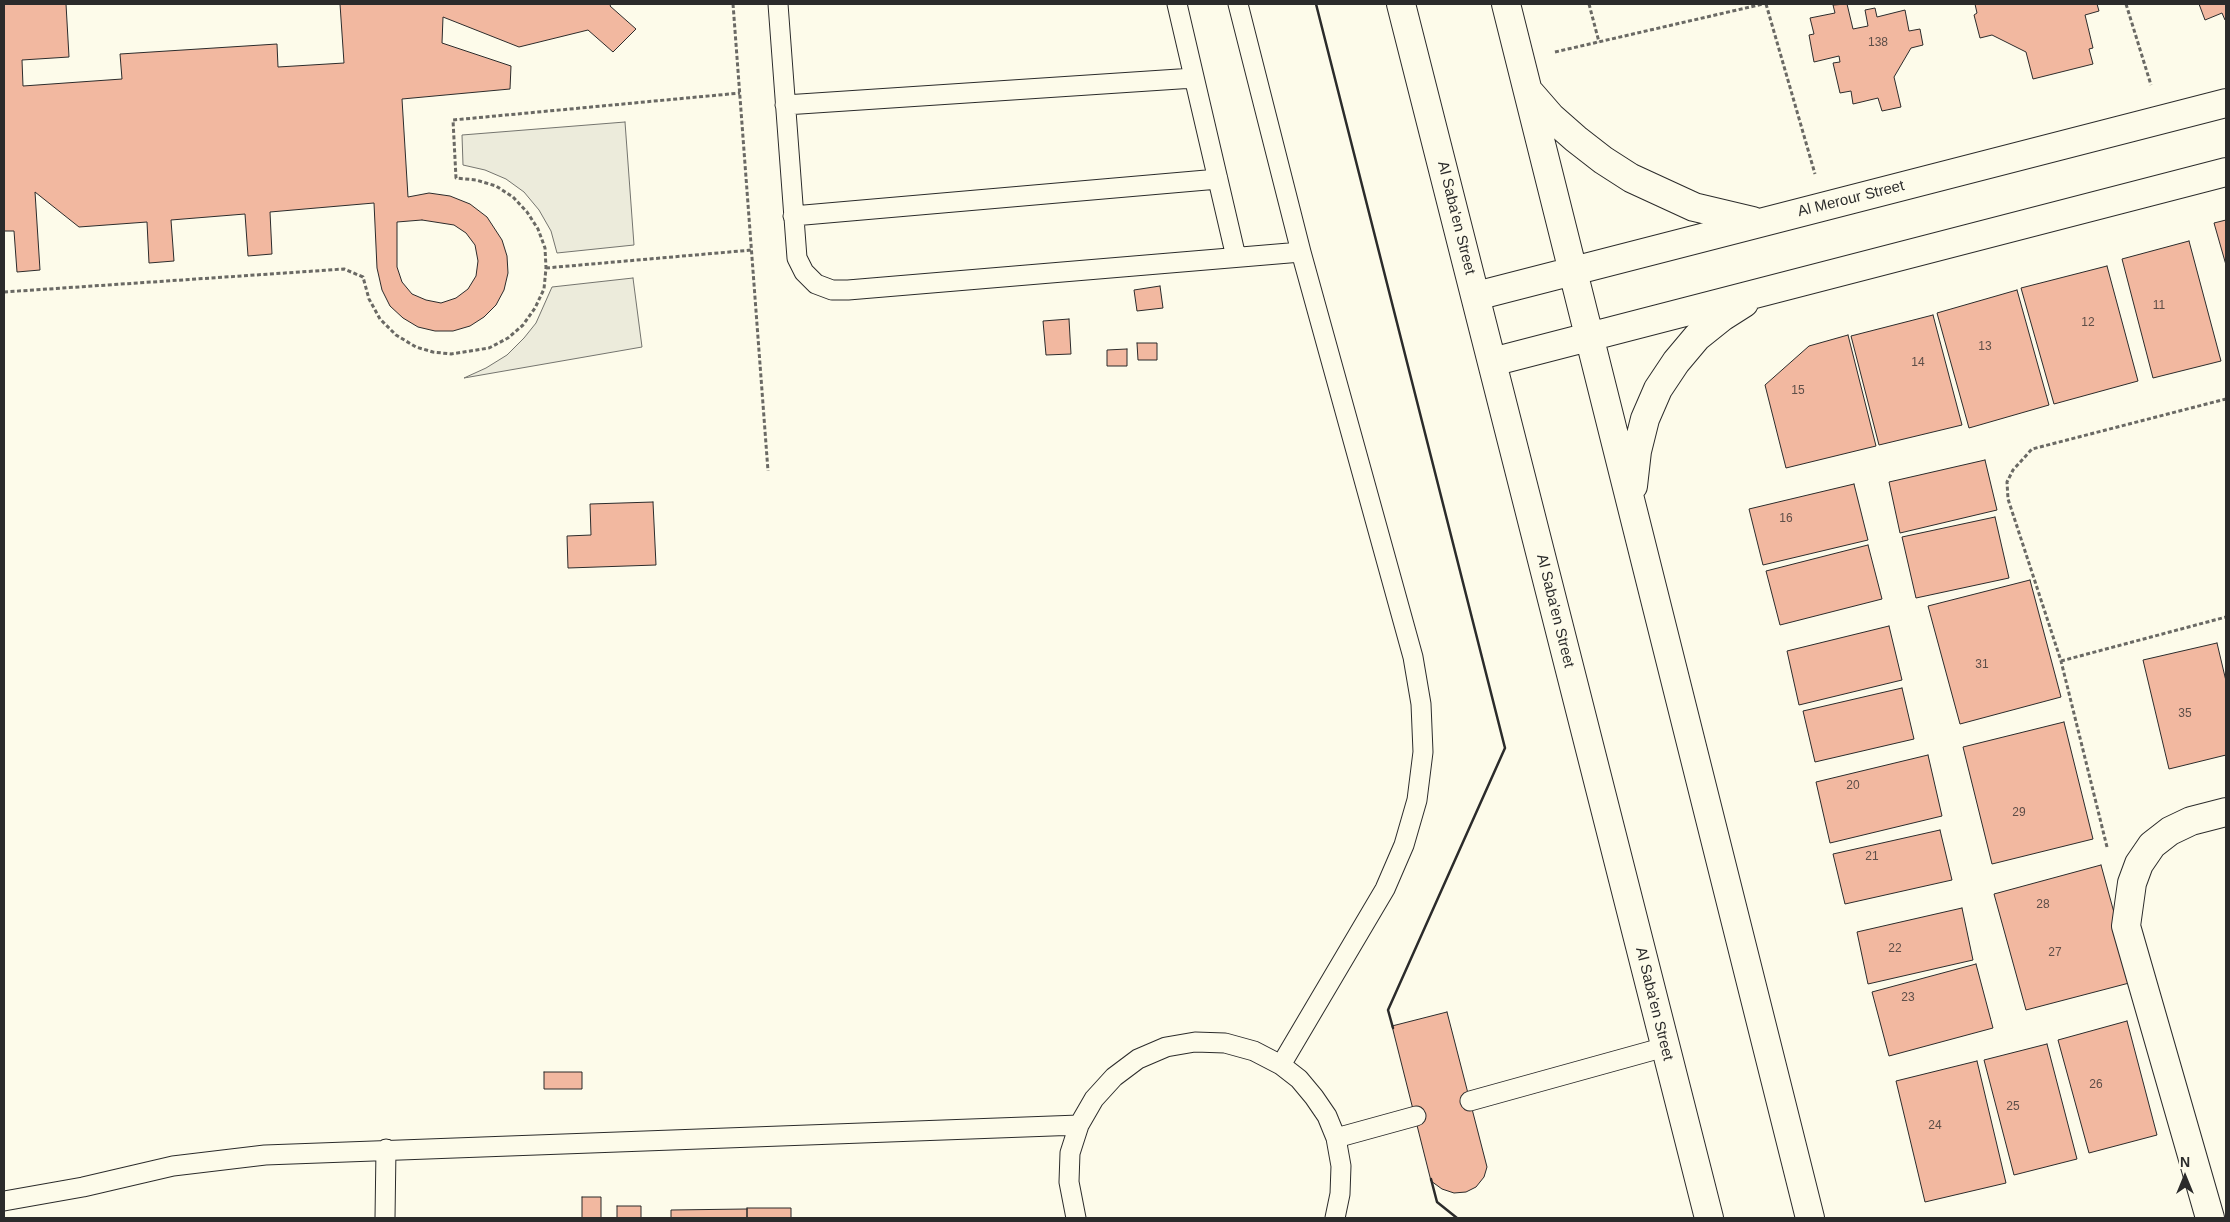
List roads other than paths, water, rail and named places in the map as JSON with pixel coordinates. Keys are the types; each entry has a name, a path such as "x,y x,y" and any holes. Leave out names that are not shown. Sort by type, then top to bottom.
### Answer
{"main road":[{"name":"Al Saba'en Street","path":"1401,4 1709,1218"},
{"path":"1506,4 1810,1218"},
{"path":"1528,91 1551,117 1576,140 1631,178 1694,207 1760,223"},
{"name":"Al Merour Street","path":"1476,296 2226,103"},
{"path":"1492,362 2226,172"},
{"path":"1634,515 1633,483 1637,451 1645,419 1658,389 1676,362 1697,337 1722,317 1743,304 1780,287"},
{"path":"2210,1218 2126,926 2132,883 2139,864 2152,845 2170,830 2191,821 2226,812"}],"lane":[{"path":"778,4 797,258 804,272 816,284 832,290 1301,252"},
{"path":"1177,4 1236,257"},
{"path":"1238,4 1301,252 1413,657 1421,704 1423,752 1417,800 1404,845 1385,889 1281,1065"},
{"path":"785,105 1194,78"},
{"path":"793,216 1218,179"},
{"path":"1076,1218 1069,1182 1070,1152 1079,1125 1094,1099 1114,1077 1138,1059 1166,1047 1195,1042 1225,1043 1254,1051 1281,1065 1299,1079 1314,1097 1326,1116 1336,1138 1341,1166 1340,1194 1335,1218"},
{"path":"1470,1101 1665,1047"},
{"path":"1336,1138 1416,1116"},
{"path":"4,1201 83,1187 173,1166 219,1159 274,1154 1079,1125"},
{"path":"385,1218 386,1149"}]}
